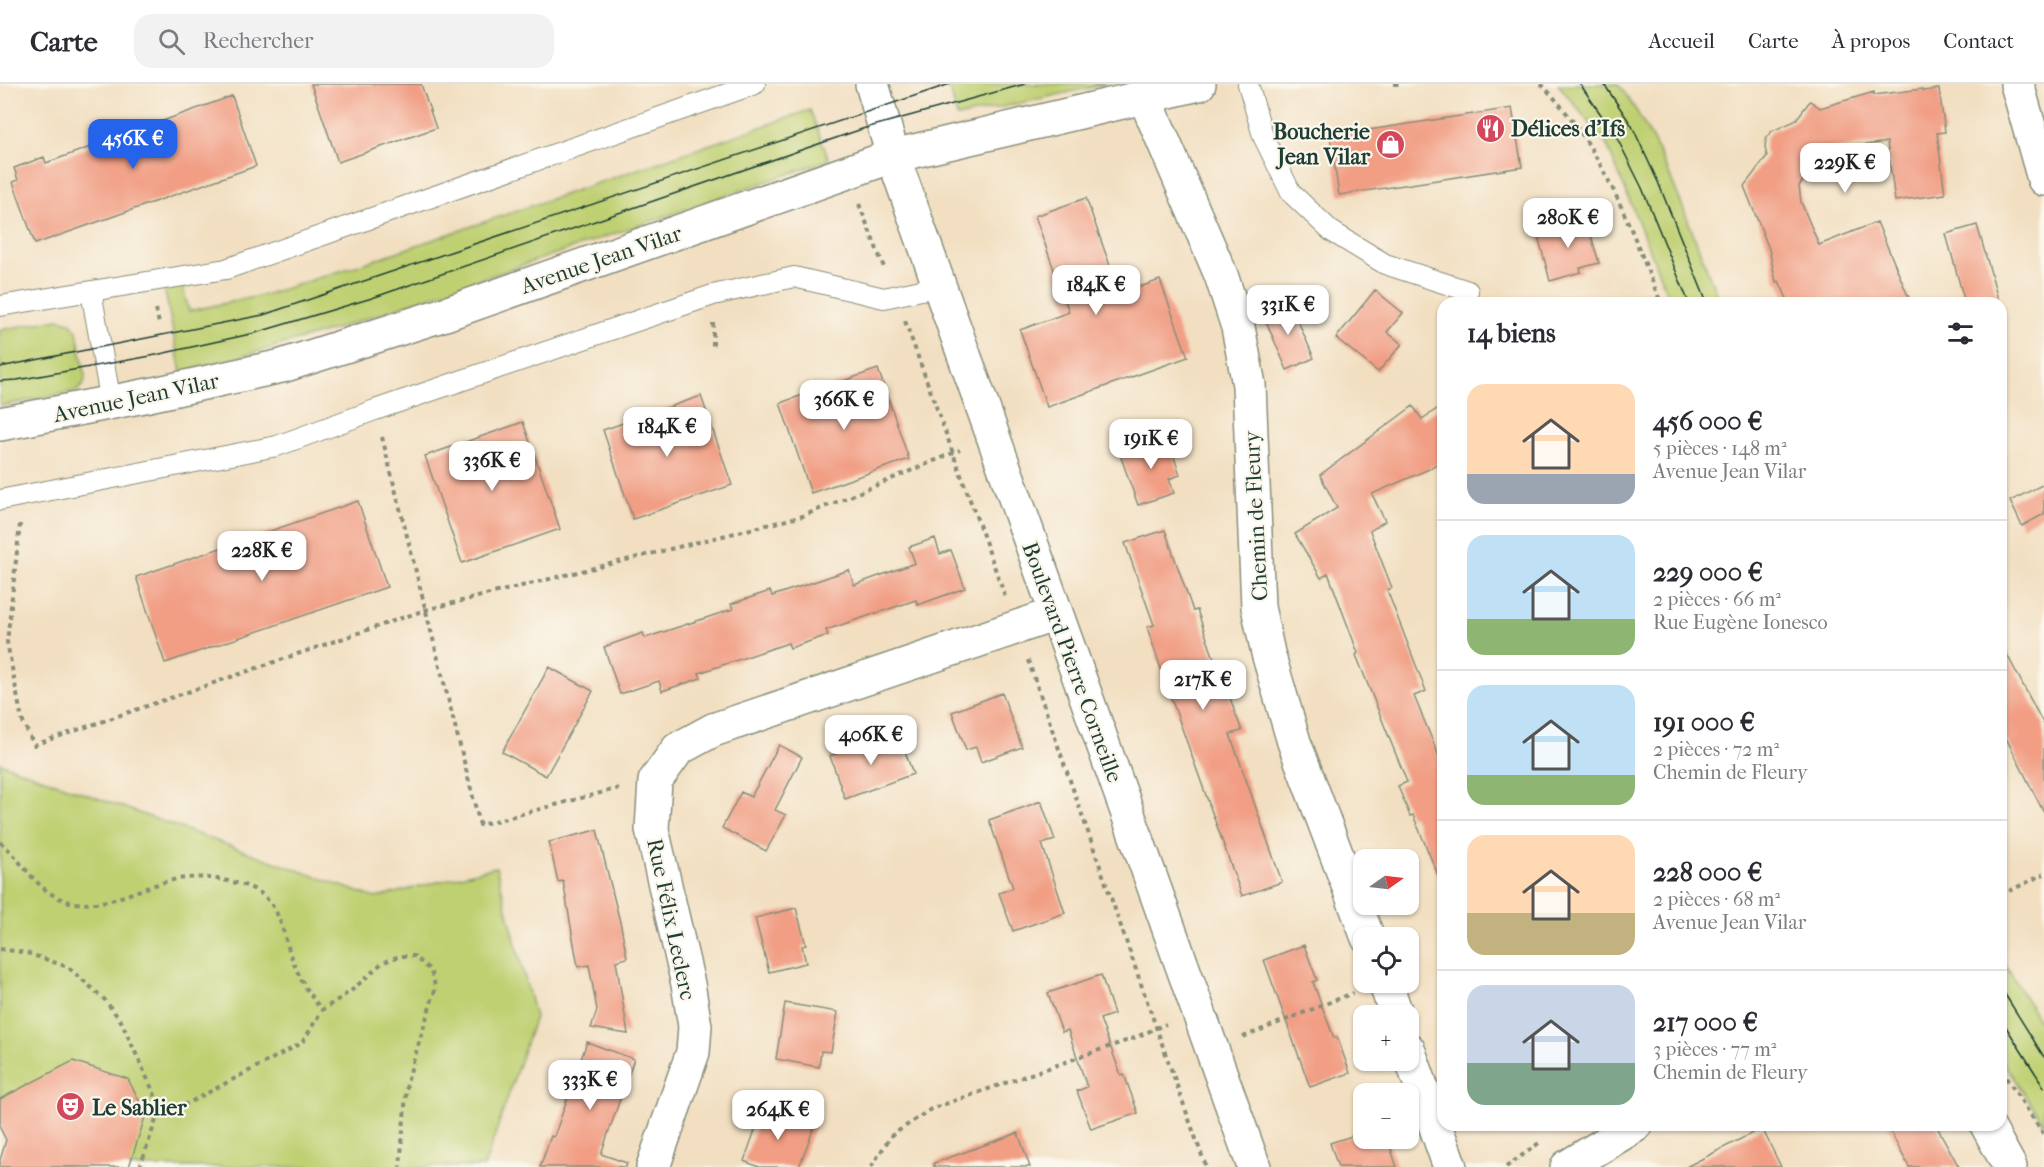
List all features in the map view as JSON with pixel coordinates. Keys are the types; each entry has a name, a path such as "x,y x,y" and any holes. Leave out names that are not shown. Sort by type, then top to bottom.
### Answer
{"street":[{"name":"Boulevard Pierre Corneille","path":"872,84 893,156 1254,1167"},
{"name":"Avenue Jean Vilar","path":"0,424 111,403 293,363 448,313 893,156 1200,84"},
{"path":"2017,84 2044,179"},
{"name":"Chemin de Fleury","path":"1144,96 1221,275 1238,327 1249,385 1258,607 1268,653 1294,742 1364,927"},
{"path":"655,781 678,748 713,730 1056,614"},
{"name":"Rue Félix Leclerc","path":"653,1167 693,1052 695,1026 688,984 652,829 655,781"},
{"path":"1377,993 1388,1005"},
{"path":"1416,1071 1437,1130"},
{"path":"1437,1131 1450,1167"},
{"path":"1567,1167 1626,1131"},
{"path":"1990,1131 2010,1167"}],"lane":[{"path":"0,306 226,269 755,84"},
{"path":"1248,84 1263,136 1291,193 1331,231 1385,264 1468,291"},
{"path":"0,500 277,446 375,410 703,298 794,277 884,298 940,286"},
{"path":"90,291 111,403"}],"path":[{"path":"1541,84 1575,122 1591,145 1613,187 1659,297"},
{"name":"Boulevard Pierre Corneille","path":"859,203 896,296 1017,627 1206,1167"},
{"path":"375,410 480,825 604,790 655,781"},
{"path":"23,497 7,642 22,720 34,745 425,610 803,516 952,454 992,433"},
{"path":"0,842 12,851 42,887 60,899 80,903 124,896 172,880 220,879 243,884 264,896 275,908 305,990 322,1010"},
{"path":"2007,892 2044,874"},
{"path":"0,949 27,953 68,968 104,999 120,1021 165,1115"},
{"path":"140,1167 156,1120 302,1043 322,1010 351,991 382,963 399,956 414,956 430,970 435,990 406,1082 400,1167"},
{"path":"1239,1039 1357,993"},
{"path":"871,1167 891,1136 931,1109 1134,1038 1198,1013"},
{"path":"2007,1079 2044,1135"},
{"path":"1506,1167 1545,1139"}],"green space":[{"path":"949,84 1106,84 957,117"},
{"path":"1558,84 1618,84 1650,134 1676,190 1718,297 1669,297 1607,145"},
{"path":"810,110 829,160 342,327 181,372 164,287 182,285 189,311 268,294"},
{"path":"58,319 70,322 77,331 85,375 84,384 77,391 0,406 0,330"},
{"path":"0,763 375,898 496,867 535,1017 484,1167 129,1167 0,1099"},
{"path":"2007,968 2044,1029 2044,1124 2007,1068"}],"building":[{"path":"311,84 421,84 436,128 338,162"},
{"path":"1939,89 1945,132 1937,133 1945,194 1895,201 1887,142 1827,150 1799,186 1801,202 1819,245 1877,222 1908,297 1786,297 1779,281 1776,282 1769,249 1744,186 1767,156 1766,138 1772,131 1795,121 1810,101 1820,108 1874,92 1874,95"},
{"path":"232,96 256,166 35,244 13,182 18,180 14,168 44,157 46,163"},
{"path":"1512,108 1522,167 1339,195 1330,136"},
{"path":"1086,198 1120,294 1160,280 1188,357 1047,407 1020,330 1069,312 1035,216"},
{"path":"1586,218 1599,263 1580,268 1581,272 1550,281 1537,232"},
{"path":"1977,225 1997,297 1963,297 1946,234"},
{"path":"1375,290 1403,313 1387,332 1402,344 1378,372 1336,338"},
{"path":"1291,305 1314,358 1287,370 1262,312"},
{"path":"878,369 909,459 811,493 780,403"},
{"path":"701,396 732,485 633,519 603,430"},
{"path":"1413,406 1422,419 1437,409 1437,463 1372,494 1385,521 1370,531 1392,588 1387,590 1426,691 1414,696 1437,752 1437,873 1413,815 1410,816 1398,786 1407,782 1356,655 1358,653 1328,573 1321,578 1295,534 1337,508 1320,475"},
{"path":"523,422 560,529 462,563 425,456"},
{"path":"1167,436 1180,475 1169,479 1174,493 1138,505 1119,452"},
{"path":"2044,484 2044,514 2022,526 2010,501"},
{"path":"358,501 387,587 165,663 136,577"},
{"path":"1165,530 1193,611 1197,610 1242,731 1230,734 1282,882 1242,896 1147,627 1154,625 1125,543"},
{"path":"935,538 940,554 951,550 965,588 918,605 916,600 826,630 828,635 790,648 788,643 699,673 701,678 662,691 659,681 620,694 604,647 643,633 645,638 733,609 731,604 770,591 772,596 849,570 854,585 915,563 909,547"},
{"path":"2007,654 2044,725 2044,813 2007,740"},
{"path":"549,667 593,691 546,776 502,752"},
{"path":"1002,693 1022,747 981,762 976,747 966,750 952,712"},
{"path":"882,737 884,743 900,737 913,774 845,799 830,756"},
{"path":"779,745 802,757 775,810 786,815 766,851 722,828 741,792 751,797"},
{"path":"1041,801 1055,840 1042,844 1065,913 1013,931 999,893 1013,888 989,820"},
{"path":"597,830 627,958 616,961 628,1034 591,1028 597,1010 589,965 578,967 563,881 558,882 549,842"},
{"path":"796,908 806,945 802,946 806,963 769,972 755,918"},
{"path":"1304,945 1317,980 1313,982 1350,1073 1310,1087 1264,960"},
{"path":"1101,975 1114,1014 1100,1019 1138,1113 1091,1129 1077,1091 1087,1087 1068,1030 1062,1032 1048,993"},
{"path":"785,1003 838,1012 831,1052 821,1051 819,1067 776,1059"},
{"path":"587,1042 634,1059 601,1154 627,1163 626,1167 540,1167 551,1136 554,1137"},
{"name":"Le Sablier","path":"73,1061 128,1079 146,1114 129,1167 0,1167 6,1140 0,1128 0,1099"},
{"path":"763,1108 814,1127 799,1167 759,1167 744,1161"},
{"path":"1756,1131 1763,1131 1781,1167 1686,1167"},
{"path":"1890,1131 1939,1131 1959,1167 1909,1167"},
{"path":"1018,1133 1030,1167 934,1167 934,1163"},
{"path":"1353,1136 1353,1149 1391,1149 1397,1167 1338,1167 1330,1143"}],"tram line":[{"path":"0,367 263,315 950,84"},
{"path":"0,381 151,356 255,333 372,298 862,129 1025,84"},
{"path":"1580,84 1617,138 1642,188 1687,297"},
{"path":"1604,84 1632,126 1658,182 1705,297"},
{"path":"2007,998 2044,1057"},
{"path":"2007,1028 2044,1087"}],"place":[{"name":"Délices d'Ifs","path":"1490,128"},
{"name":"Boucherie Jean Vilar","path":"1391,144"},
{"name":"Le Sablier","path":"71,1107"}]}
